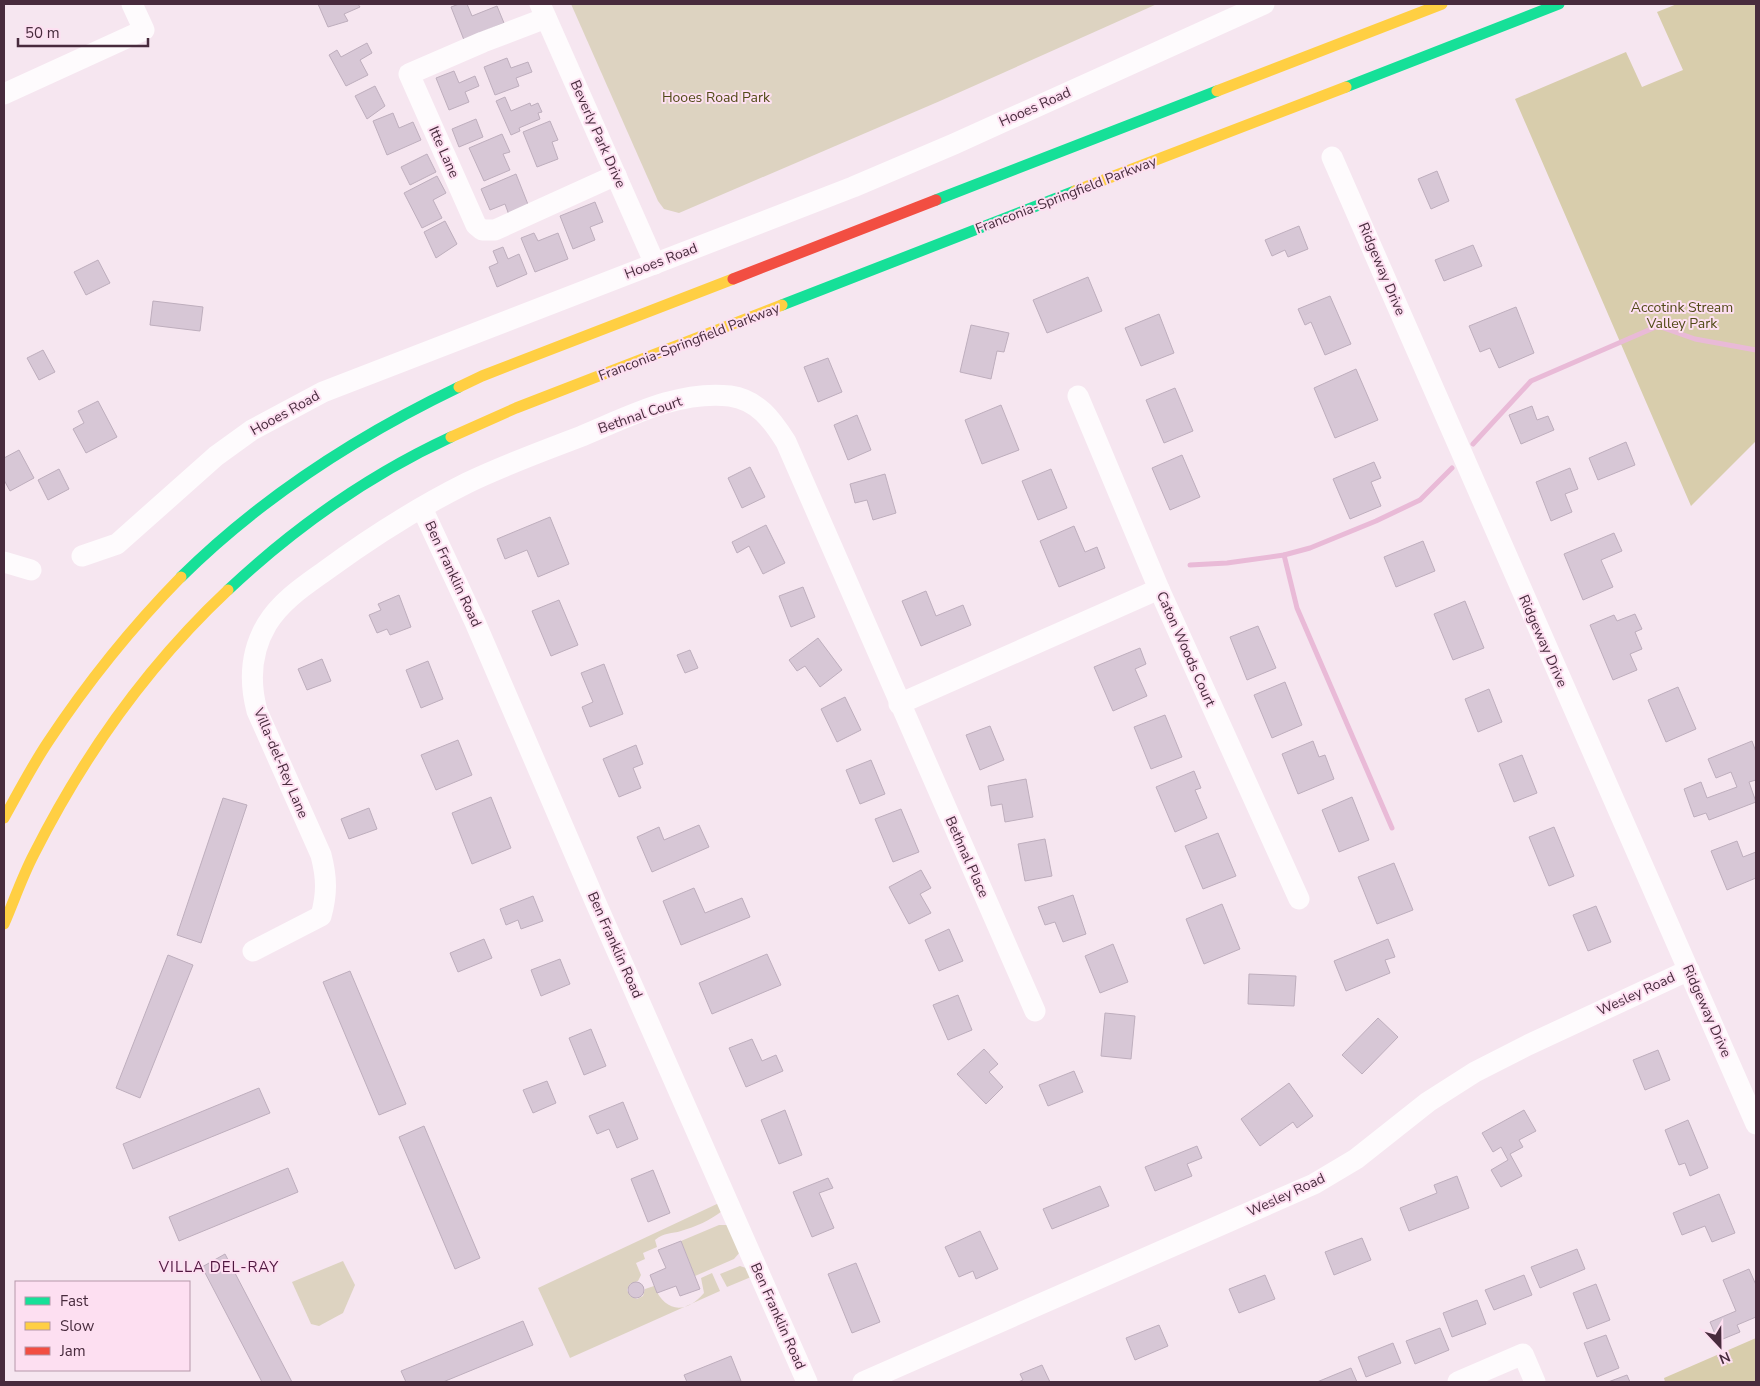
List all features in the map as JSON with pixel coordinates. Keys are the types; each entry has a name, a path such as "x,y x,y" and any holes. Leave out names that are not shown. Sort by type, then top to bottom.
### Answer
{"main road":[{"path":"4,818 42,748 65,713 109,655 167,590 213,545 262,504 315,466 369,432 424,402 490,373 1442,4"},
{"name":"Franconia-Springfield Parkway","path":"4,924 39,843 69,789 121,709 160,660 226,591 272,550 374,478 459,432 516,408 1559,4"}],"street":[{"path":"4,94 144,30 132,4"},
{"name":"Hooes Road","path":"82,556 117,544 209,462 252,430 289,408 368,373 853,187 954,144 1264,4"},
{"name":"Beverly Park Drive","path":"542,11 655,264"},
{"name":"Itte Lane","path":"542,11 483,42 409,74 476,224 482,230 495,230 616,175"},
{"name":"Ridgeway Drive","path":"1332,157 1756,1124"},
{"name":"Bethnal Court","path":"422,508 500,468 660,404 705,396 729,396 743,399 758,407 773,422 786,442 825,532"},
{"name":"Caton Woods Court","path":"1078,396 1159,589 1299,899"},
{"name":"Villa-del-Rey Lane","path":"253,951 322,916 327,893 326,873 321,856 257,711 253,696 253,663 257,645 267,623 292,595 366,541 422,508"},
{"name":"Ben Franklin Road","path":"422,508 475,622 595,901 807,1382"},
{"name":"Bethnal Place","path":"825,532 1035,1010"},
{"path":"4,562 31,570"},
{"path":"899,704 1159,589"},
{"name":"Wesley Road","path":"863,1382 1314,1184 1356,1159 1428,1102 1475,1072 1688,970"},
{"path":"1458,1382 1522,1354 1535,1382"}],"green space":[{"name":"Hooes Road Park","path":"571,4 1157,4 940,101 679,213 664,209 658,201"},
{"name":"Accotink Stream Valley Park","path":"1677,4 1756,4 1756,441 1691,506 1515,99 1626,52 1642,87 1683,70 1657,12"},
{"path":"719,1203 722,1211 703,1223 658,1237 655,1240 657,1247 643,1253 645,1259 636,1263 641,1275 638,1281 630,1284 627,1290 630,1296 637,1299 643,1296 645,1289 654,1286 664,1301 670,1305 676,1308 686,1306 570,1358 538,1288"},
{"path":"719,1225 728,1225 740,1252 734,1259 695,1276 681,1241"},
{"path":"343,1261 355,1285 343,1313 319,1326 311,1324 292,1282"},
{"path":"740,1266 746,1268 751,1277 727,1287 720,1274"},
{"path":"712,1273 720,1291 691,1304 704,1293 701,1278"},
{"path":"1756,1338 1756,1382 1665,1382 1664,1378"}],"building":[{"path":"318,4 358,4 360,7 344,14 348,21 328,27"},
{"path":"467,4 472,16 497,6 504,23 464,40 451,7"},
{"path":"367,43 372,53 360,60 368,75 346,86 329,55 337,50 341,57"},
{"path":"507,58 511,68 528,62 532,72 516,78 519,86 495,95 484,67"},
{"path":"454,71 459,83 475,76 479,86 465,92 469,102 449,110 436,78"},
{"path":"375,86 385,106 367,119 355,96"},
{"path":"505,97 511,111 530,103 531,106 538,103 542,112 538,113 540,119 519,128 520,131 511,135 496,101"},
{"path":"393,113 399,128 413,122 421,140 387,155 373,121"},
{"path":"476,119 483,137 459,147 452,129"},
{"path":"550,121 558,140 552,142 558,159 537,167 523,132"},
{"path":"502,134 510,152 503,154 510,170 484,181 469,148"},
{"path":"427,154 436,172 410,185 401,167"},
{"path":"1437,171 1449,201 1431,209 1418,179"},
{"path":"516,174 529,207 509,215 505,204 490,210 481,189"},
{"path":"437,176 446,193 433,200 442,218 422,228 404,193"},
{"path":"595,202 603,222 590,227 595,240 573,249 560,216"},
{"path":"445,221 457,244 436,258 424,232"},
{"path":"1299,226 1308,249 1288,257 1285,250 1272,256 1265,240"},
{"path":"534,233 538,241 558,233 568,259 535,272 521,238"},
{"path":"1473,245 1482,266 1444,281 1435,260"},
{"path":"503,247 508,259 519,254 527,274 497,287 489,267 498,263 493,251"},
{"path":"98,260 110,283 86,295 74,272"},
{"path":"1088,277 1102,311 1047,333 1033,300"},
{"path":"1330,296 1351,344 1325,355 1311,322 1305,325 1298,309"},
{"path":"153,301 203,307 200,331 150,325"},
{"path":"1516,307 1534,353 1499,368 1490,348 1480,352 1469,326"},
{"path":"1159,314 1174,353 1141,366 1125,328"},
{"path":"971,325 1009,333 1004,352 997,351 991,379 960,372"},
{"path":"43,350 55,372 39,380 27,358"},
{"path":"828,358 842,392 818,402 804,367"},
{"path":"1356,369 1378,420 1335,438 1314,388"},
{"path":"1175,388 1193,431 1164,443 1146,400"},
{"path":"98,401 117,437 86,453 73,429 84,423 78,411"},
{"path":"1001,405 1019,450 982,464 965,420"},
{"path":"1532,406 1537,420 1548,416 1554,430 1521,444 1509,415"},
{"path":"857,415 871,450 848,460 834,425"},
{"path":"1626,442 1635,465 1598,480 1589,458"},
{"path":"19,450 34,478 10,491 4,480 4,458"},
{"path":"1182,455 1200,497 1170,510 1152,468"},
{"path":"1374,462 1381,478 1371,482 1381,506 1350,519 1333,479"},
{"path":"750,467 765,497 742,508 728,478"},
{"path":"1570,468 1578,489 1565,494 1572,512 1551,521 1536,482"},
{"path":"59,469 69,489 48,500 38,480"},
{"path":"1051,469 1067,508 1038,520 1022,481"},
{"path":"885,474 896,513 873,520 867,500 855,503 850,484"},
{"path":"550,517 569,564 538,577 527,550 505,559 497,539"},
{"path":"766,525 785,563 763,574 749,546 737,553 732,542"},
{"path":"1074,526 1085,552 1097,547 1105,568 1059,587 1040,541"},
{"path":"1614,533 1622,551 1601,560 1613,587 1583,600 1564,554"},
{"path":"1423,541 1435,571 1396,587 1384,557"},
{"path":"803,587 815,617 791,627 779,596"},
{"path":"926,591 936,616 963,605 971,625 921,646 902,601"},
{"path":"399,595 411,627 390,635 387,629 377,633 369,615 381,610 378,604"},
{"path":"559,600 578,645 551,656 532,611"},
{"path":"1465,601 1484,648 1453,660 1434,614"},
{"path":"1635,614 1642,629 1635,632 1642,649 1630,654 1637,670 1613,680 1590,625 1614,615 1617,621"},
{"path":"1258,626 1276,668 1247,680 1230,637"},
{"path":"818,638 842,670 820,687 805,666 797,671 789,660"},
{"path":"1140,648 1146,664 1135,669 1147,696 1113,711 1094,667"},
{"path":"690,650 698,668 685,673 677,655"},
{"path":"322,659 331,681 307,690 298,669"},
{"path":"428,661 443,699 421,708 406,670"},
{"path":"604,664 623,714 590,727 582,707 593,702 581,673"},
{"path":"1285,682 1302,725 1272,738 1254,695"},
{"path":"1678,687 1696,729 1666,742 1648,700"},
{"path":"1489,689 1502,722 1478,732 1465,699"},
{"path":"845,697 861,730 837,742 821,709"},
{"path":"1165,715 1182,757 1151,769 1134,727"},
{"path":"990,726 1004,760 980,770 966,735"},
{"path":"458,740 472,775 436,790 421,755"},
{"path":"1313,741 1319,757 1325,755 1334,779 1298,794 1282,754"},
{"path":"1752,741 1756,752 1756,780 1749,782 1756,802 1709,820 1706,813 1694,817 1684,789 1701,782 1707,798 1737,787 1731,772 1716,778 1708,759"},
{"path":"636,745 643,764 633,768 641,788 619,797 603,759"},
{"path":"1522,755 1537,793 1514,802 1499,764"},
{"path":"871,760 885,794 860,804 846,770"},
{"path":"1194,771 1201,788 1195,790 1207,818 1175,832 1156,787"},
{"path":"1026,779 1033,817 1005,822 1002,804 991,806 988,786"},
{"path":"491,797 511,848 472,864 452,813"},
{"path":"1352,797 1369,840 1339,852 1322,810"},
{"path":"223,798 247,805 201,943 177,935"},
{"path":"369,808 377,829 349,839 341,819"},
{"path":"901,809 919,852 893,862 875,819"},
{"path":"699,825 709,847 652,872 637,837 659,827 664,840"},
{"path":"1554,827 1574,876 1549,886 1529,837"},
{"path":"1218,833 1236,876 1203,889 1185,846"},
{"path":"1045,839 1052,876 1025,881 1018,844"},
{"path":"1737,841 1743,857 1756,852 1756,878 1727,890 1711,851"},
{"path":"1394,863 1413,910 1377,924 1358,877"},
{"path":"921,870 931,888 920,894 931,913 909,924 889,887"},
{"path":"694,888 705,913 742,898 750,917 681,945 663,901"},
{"path":"1073,895 1086,934 1063,942 1055,922 1045,925 1038,907"},
{"path":"533,896 543,921 521,929 518,920 506,925 500,909"},
{"path":"1222,904 1240,949 1204,964 1186,919"},
{"path":"1596,906 1611,942 1588,951 1573,915"},
{"path":"949,929 963,961 939,971 925,940"},
{"path":"484,939 492,958 458,972 450,953"},
{"path":"1388,939 1395,957 1385,960 1390,973 1346,991 1334,961"},
{"path":"1113,944 1128,982 1100,993 1085,956"},
{"path":"767,954 781,985 712,1014 699,983"},
{"path":"168,955 193,965 140,1098 116,1088"},
{"path":"560,959 570,984 541,996 531,970"},
{"path":"350,971 406,1104 379,1115 323,982"},
{"path":"1249,974 1296,976 1294,1006 1248,1004"},
{"path":"958,995 972,1030 948,1040 933,1005"},
{"path":"1105,1013 1135,1016 1131,1059 1101,1056"},
{"path":"1378,1018 1398,1037 1362,1074 1342,1055"},
{"path":"591,1029 606,1066 584,1075 569,1038"},
{"path":"752,1039 762,1061 776,1055 783,1071 746,1087 729,1048"},
{"path":"984,1049 998,1064 989,1072 1003,1087 986,1104 957,1074"},
{"path":"1658,1050 1670,1080 1645,1090 1633,1060"},
{"path":"1074,1071 1083,1092 1048,1106 1039,1085"},
{"path":"547,1081 556,1103 533,1113 523,1090"},
{"path":"1289,1083 1313,1116 1297,1128 1293,1122 1260,1146 1241,1119"},
{"path":"259,1088 270,1113 133,1169 123,1144"},
{"path":"623,1102 638,1139 617,1148 609,1129 597,1134 589,1116"},
{"path":"785,1110 802,1155 779,1164 761,1120"},
{"path":"1524,1110 1536,1131 1519,1140 1523,1147 1510,1154 1522,1176 1501,1187 1491,1170 1508,1160 1501,1147 1493,1152 1482,1133"},
{"path":"1688,1120 1708,1168 1690,1176 1685,1163 1679,1165 1665,1130"},
{"path":"424,1126 480,1258 455,1269 399,1137"},
{"path":"1197,1146 1202,1158 1187,1164 1192,1176 1155,1191 1145,1167"},
{"path":"288,1168 298,1192 179,1241 169,1217"},
{"path":"653,1170 670,1213 648,1222 631,1179"},
{"path":"1457,1176 1469,1208 1409,1231 1400,1208 1437,1193 1434,1185"},
{"path":"828,1178 833,1188 819,1193 834,1228 812,1237 793,1192"},
{"path":"1100,1186 1109,1206 1052,1229 1043,1209"},
{"path":"1719,1194 1735,1233 1712,1242 1705,1226 1682,1235 1673,1213"},
{"path":"980,1231 998,1269 976,1279 973,1271 959,1277 945,1247"},
{"path":"1362,1238 1371,1260 1334,1275 1325,1252"},
{"path":"681,1241 700,1289 680,1296 676,1286 657,1293 650,1275 666,1268 658,1250"},
{"path":"1577,1249 1585,1269 1540,1288 1531,1267"},
{"path":"225,1254 292,1382 262,1382 202,1267"},
{"path":"856,1263 880,1322 852,1333 828,1274"},
{"path":"1749,1269 1756,1285 1756,1317 1737,1325 1740,1332 1718,1341 1710,1322 1736,1311 1723,1280"},
{"path":"1265,1275 1275,1299 1239,1313 1229,1289"},
{"path":"1524,1275 1532,1295 1494,1310 1485,1290"},
{"path":"633,1282 639,1282 644,1287 642,1296 633,1298 628,1293 628,1287"},
{"path":"1596,1284 1610,1320 1587,1329 1573,1293"},
{"path":"1477,1300 1486,1324 1452,1337 1443,1313"},
{"path":"523,1321 533,1345 443,1382 406,1382 401,1371"},
{"path":"1159,1325 1168,1346 1135,1360 1126,1338"},
{"path":"1440,1328 1449,1350 1415,1364 1406,1341"},
{"path":"1606,1335 1619,1368 1597,1377 1584,1343"},
{"path":"1393,1343 1401,1363 1366,1377 1358,1357"},
{"path":"731,1356 741,1381 687,1382 684,1375"},
{"path":"1042,1365 1050,1382 1018,1382 1023,1380 1020,1374"},
{"path":"1351,1368 1357,1382 1317,1382"},
{"path":"1627,1375 1630,1382 1608,1382"}],"waterway":[{"path":"1473,444 1531,381 1658,326 1695,339 1756,350"},
{"path":"1190,565 1227,563 1284,555 1310,548 1376,521 1420,500 1452,468"},
{"path":"1284,555 1297,608 1392,828"}],"traffic: fast":[{"path":"1346,87 1559,4"},
{"path":"936,200 1217,91"},
{"path":"782,305 1075,191"},
{"path":"181,577 244,520 312,470 384,426 459,387"},
{"path":"228,590 279,545 334,504 391,468 451,437"}],"traffic: slow":[{"path":"1217,91 1442,4"},
{"path":"1075,191 1346,87"},
{"path":"459,387 482,376 733,279"},
{"path":"451,437 516,408 782,305"},
{"path":"4,818 42,751 78,698 127,636 181,577"},
{"path":"4,924 22,880 53,817 96,747 144,681 198,619 228,590"}],"traffic: jam":[{"path":"733,279 936,200"}],"district":[{"name":"VILLA DEL-RAY","path":"219,1267"}]}
